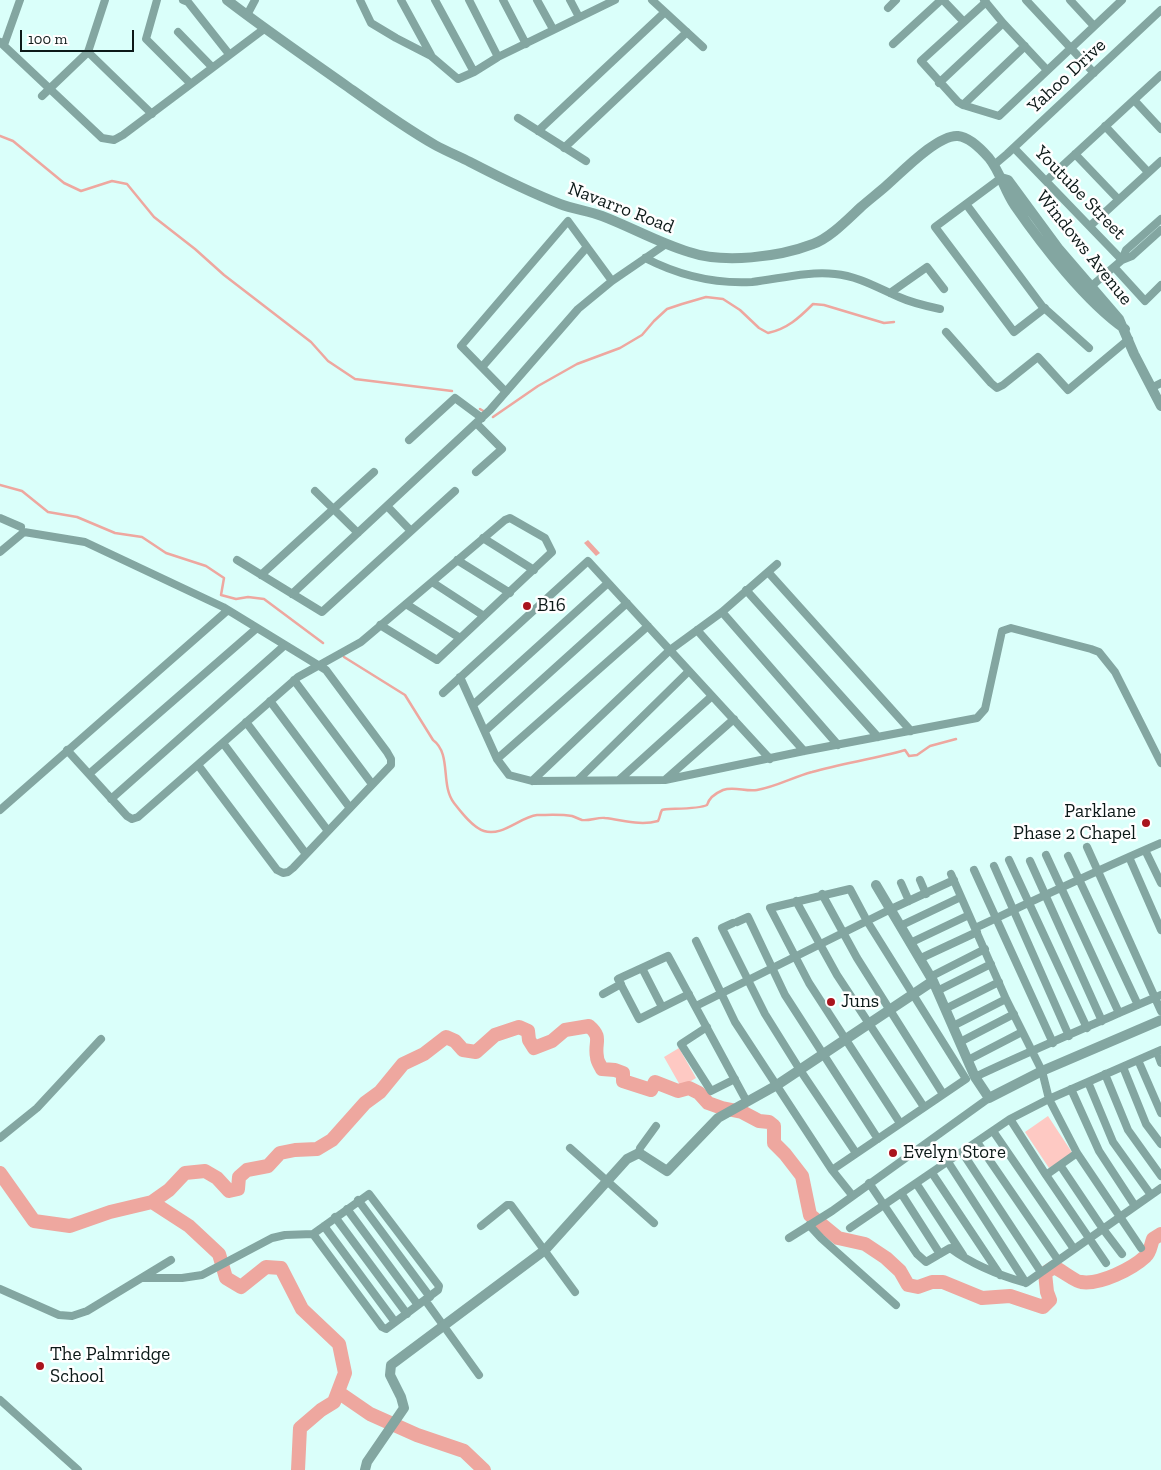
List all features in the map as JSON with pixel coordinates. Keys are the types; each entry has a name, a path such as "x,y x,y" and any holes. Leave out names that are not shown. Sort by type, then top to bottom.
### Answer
{"street":[{"path":"20,0 2,43 102,138 114,140 123,136 264,29"},
{"path":"42,96 88,52 105,0"},
{"path":"157,0 146,38 191,84"},
{"path":"183,0 188,2 230,54"},
{"name":"Navarro Road","path":"227,0 264,29 407,128 437,146 508,182 562,204 601,216 666,244 706,257 727,258 764,255 818,243 844,223 928,149 951,137 957,136 966,139 986,155 1001,178"},
{"path":"247,15 255,0"},
{"path":"360,0 371,23 431,56 458,79 611,1"},
{"path":"401,0 431,56"},
{"path":"435,0 474,72"},
{"path":"469,0 498,57"},
{"path":"503,0 526,44"},
{"path":"537,0 553,30"},
{"path":"570,0 579,17"},
{"path":"652,0 703,47"},
{"path":"888,8 896,0"},
{"path":"893,44 942,0 964,22"},
{"path":"1026,0 1094,73"},
{"path":"1070,0 1094,26"},
{"path":"1048,70 1003,23 985,1 921,61 939,83 963,105 999,116 1048,70 1094,26 1116,2"},
{"name":"Yahoo Drive","path":"994,165 1161,10"},
{"path":"538,131 665,12"},
{"path":"939,83 1003,23"},
{"path":"178,32 212,68"},
{"path":"564,148 688,32"},
{"path":"963,105 1025,46"},
{"path":"88,52 152,114"},
{"path":"1046,181 1161,75"},
{"path":"1134,100 1161,129"},
{"path":"518,118 586,161"},
{"path":"1105,126 1148,172"},
{"name":"Youtube Street","path":"1014,148 1122,260"},
{"path":"1076,154 1118,199"},
{"path":"1090,226 1161,161"},
{"path":"1001,178 935,227 1014,332 1045,308"},
{"name":"Windows Avenue","path":"1001,178 1008,180 1088,290 1115,313 1127,334"},
{"path":"966,204 1045,308 1089,348"},
{"path":"1122,260 1126,250 1161,218"},
{"path":"506,392 461,346 568,221 612,280"},
{"path":"1088,290 1122,260 1132,256 1161,230"},
{"path":"292,594 479,420 593,295 666,244"},
{"path":"482,367 587,246"},
{"path":"645,258 690,277 709,280 751,282 796,276 833,274 850,276 914,303 940,309"},
{"path":"890,293 927,266 944,289"},
{"path":"1114,267 1145,301 1161,285"},
{"path":"946,332 997,388 1038,357 1068,390 1127,334 1134,354 1156,386 1161,406"},
{"path":"409,440 456,398 479,420 502,449 476,472"},
{"path":"261,575 374,472"},
{"path":"315,491 358,533"},
{"path":"237,560 322,612 455,491"},
{"path":"387,506 411,531"},
{"path":"0,518 21,527"},
{"path":"67,750 127,816 132,819 138,817 294,680 312,668 362,642 380,626 457,560 505,520 510,518 545,538 552,552 437,660 380,626"},
{"path":"0,552 24,532 85,542 228,610 326,670 391,759 391,765 306,854 288,872 283,873 277,870 198,765"},
{"path":"483,538 534,570"},
{"path":"457,560 510,593"},
{"path":"443,693 588,561 770,759"},
{"path":"532,781 670,650 722,612 777,564"},
{"path":"768,572 911,731"},
{"path":"432,582 484,616"},
{"path":"472,705 608,583"},
{"path":"746,590 878,737"},
{"path":"484,731 627,603"},
{"path":"406,604 460,638"},
{"path":"0,810 228,610"},
{"path":"722,612 838,745"},
{"path":"497,759 648,626"},
{"path":"89,774 257,628"},
{"path":"460,677 497,759 509,775 532,781 665,780 977,718 985,709 1002,630 1012,628 1099,652 1115,672 1161,764"},
{"path":"697,630 804,751"},
{"path":"111,798 285,645"},
{"path":"578,780 689,671"},
{"path":"294,680 372,784"},
{"path":"619,780 712,696"},
{"path":"270,701 350,808"},
{"path":"665,780 734,719"},
{"path":"246,722 328,831"},
{"path":"222,743 306,854"},
{"path":"919,959 1013,909 1161,843"},
{"path":"1087,846 1158,996 1161,1011"},
{"path":"1145,850 1161,883"},
{"path":"1046,855 1120,1013"},
{"path":"1068,856 1138,1005"},
{"path":"1129,857 1161,930"},
{"path":"1009,860 1087,1028"},
{"path":"1030,861 1102,1021"},
{"path":"994,866 1069,1036"},
{"path":"974,870 1053,1043"},
{"path":"696,1006 889,910 926,894 952,877 1006,999 1042,1071 1049,1099 1077,1153 1141,1248"},
{"path":"920,880 926,894"},
{"path":"901,883 909,901"},
{"path":"876,885 889,910 934,983 975,1077 989,1098"},
{"path":"832,1170 966,1079 850,889 822,894 770,908 809,983 900,1123"},
{"path":"822,894 857,958 944,1094"},
{"path":"900,926 962,897"},
{"path":"796,901 837,975 924,1108"},
{"path":"910,943 969,915"},
{"path":"856,1154 765,1014 722,928 748,917 785,995 878,1138"},
{"path":"696,941 735,1022 832,1170 852,1195"},
{"path":"639,1153 667,1171 718,1118 777,1085 913,994 934,983 985,949"},
{"path":"689,994 639,1019 618,979 668,956 696,1006 735,1079 743,1104"},
{"path":"934,983 991,964"},
{"path":"642,968 662,1007"},
{"path":"945,1008 999,982"},
{"path":"603,994 621,984"},
{"path":"975,1077 1032,1050 1053,1043 1158,996"},
{"path":"953,1026 1006,999"},
{"path":"960,1042 1014,1014"},
{"path":"789,1238 989,1098 1042,1071 1161,1020"},
{"path":"707,1027 682,1044 711,1091 735,1079"},
{"path":"968,1060 1022,1032"},
{"path":"0,1138 38,1108 101,1039"},
{"path":"850,1228 993,1131 1049,1099 1159,1051 1161,1063"},
{"path":"1138,1060 1161,1113"},
{"path":"1123,1067 1146,1124 1161,1144"},
{"path":"1105,1074 1128,1130 1161,1176"},
{"path":"1088,1082 1113,1142 1151,1195"},
{"path":"1071,1089 1099,1151 1135,1206"},
{"path":"1010,1120 1088,1239 1106,1263"},
{"path":"364,1470 367,1462 404,1408 401,1397 390,1375 391,1365 545,1250 606,1181 627,1160 639,1153 640,1148 656,1126"},
{"path":"993,1131 1074,1249"},
{"path":"977,1142 1058,1260"},
{"path":"570,1148 654,1223"},
{"path":"962,1152 1041,1272"},
{"path":"1046,1175 1077,1153"},
{"path":"948,1162 1026,1283"},
{"path":"1060,1165 1122,1254"},
{"path":"932,1173 1001,1276"},
{"path":"869,1183 916,1254 926,1262 950,1248 966,1260 1001,1276 1026,1283"},
{"path":"916,1183 966,1260"},
{"path":"1026,1283 1161,1188"},
{"path":"902,1193 940,1254"},
{"path":"142,1278 189,1278 202,1275 272,1238 285,1235 313,1234 368,1194 372,1195 439,1285 439,1289 387,1328 383,1328 313,1234"},
{"path":"358,1200 424,1301"},
{"path":"481,1226 507,1205 511,1205 576,1292"},
{"path":"347,1209 424,1301 479,1375"},
{"path":"336,1217 407,1314"},
{"path":"809,1225 896,1305"},
{"path":"324,1226 395,1322"},
{"path":"0,1290 53,1313 72,1316 87,1311 171,1260"},
{"path":"985,1268 991,1261"},
{"path":"0,1400 78,1470"}],"shaded area":[{"path":"588,540 600,553 596,556 584,543"},
{"path":"679,1048 696,1078 681,1087 664,1057"},
{"path":"1048,1116 1073,1154 1049,1168 1025,1132"}],"waterway":[{"path":"0,136 13,141 64,183 81,191 112,181 127,184 154,217 195,249 224,275 311,342 328,361 355,379 452,391"},
{"path":"493,417 538,386 577,364 620,348 642,335 667,309 706,297 723,299 768,333 781,329 792,322 813,304 824,305 884,323 894,322"},
{"path":"480,409 485,412"},
{"path":"0,485 22,491 48,512 77,517 115,533 142,537 166,553 206,566 224,578 221,595 236,599 248,597 264,599 323,643"},
{"path":"344,657 405,695 433,740 439,746 444,761 447,788 454,803 476,827 491,832 504,829 537,815 568,815 582,820 602,818 638,823 658,821 662,810 702,807 707,805 713,796 723,790 764,789 812,772 905,750 909,756 917,755 930,746 956,739"},
{"path":"152,1202 169,1190 185,1173 205,1171 217,1178 229,1191 238,1189 239,1177 247,1170 268,1166 280,1153 317,1149 332,1140 365,1103 380,1092 403,1064 424,1054 446,1037 455,1041 463,1050 476,1052 495,1035 519,1027 528,1031 529,1040 534,1048 552,1041 565,1030 589,1026 597,1037 596,1052 602,1069 623,1073 623,1081 651,1090 655,1082 678,1091 689,1088 699,1093 708,1103 742,1112 759,1121 769,1122 774,1126 774,1143 802,1176 810,1215 838,1238 865,1244 886,1258 900,1271 908,1285 918,1287 932,1282 943,1282 982,1298 1010,1296 1043,1307 1050,1300 1045,1273 1054,1267 1081,1282 1106,1279 1140,1261 1148,1253 1153,1239 1161,1234"},
{"path":"0,1173 34,1221 70,1226 110,1212 152,1202 189,1226 219,1254 226,1278 241,1287 266,1267 281,1268 302,1309 339,1344 345,1373 334,1402 321,1410 300,1428 298,1470"},
{"path":"338,1392 370,1414 417,1435 464,1451 484,1470"}],"place":[{"name":"B16","path":"527,606"},
{"name":"Parklane Phase 2 Chapel","path":"1146,823"},
{"name":"Juns","path":"831,1002"},
{"name":"Evelyn Store","path":"893,1153"},
{"name":"The Palmridge School","path":"40,1366"}]}
